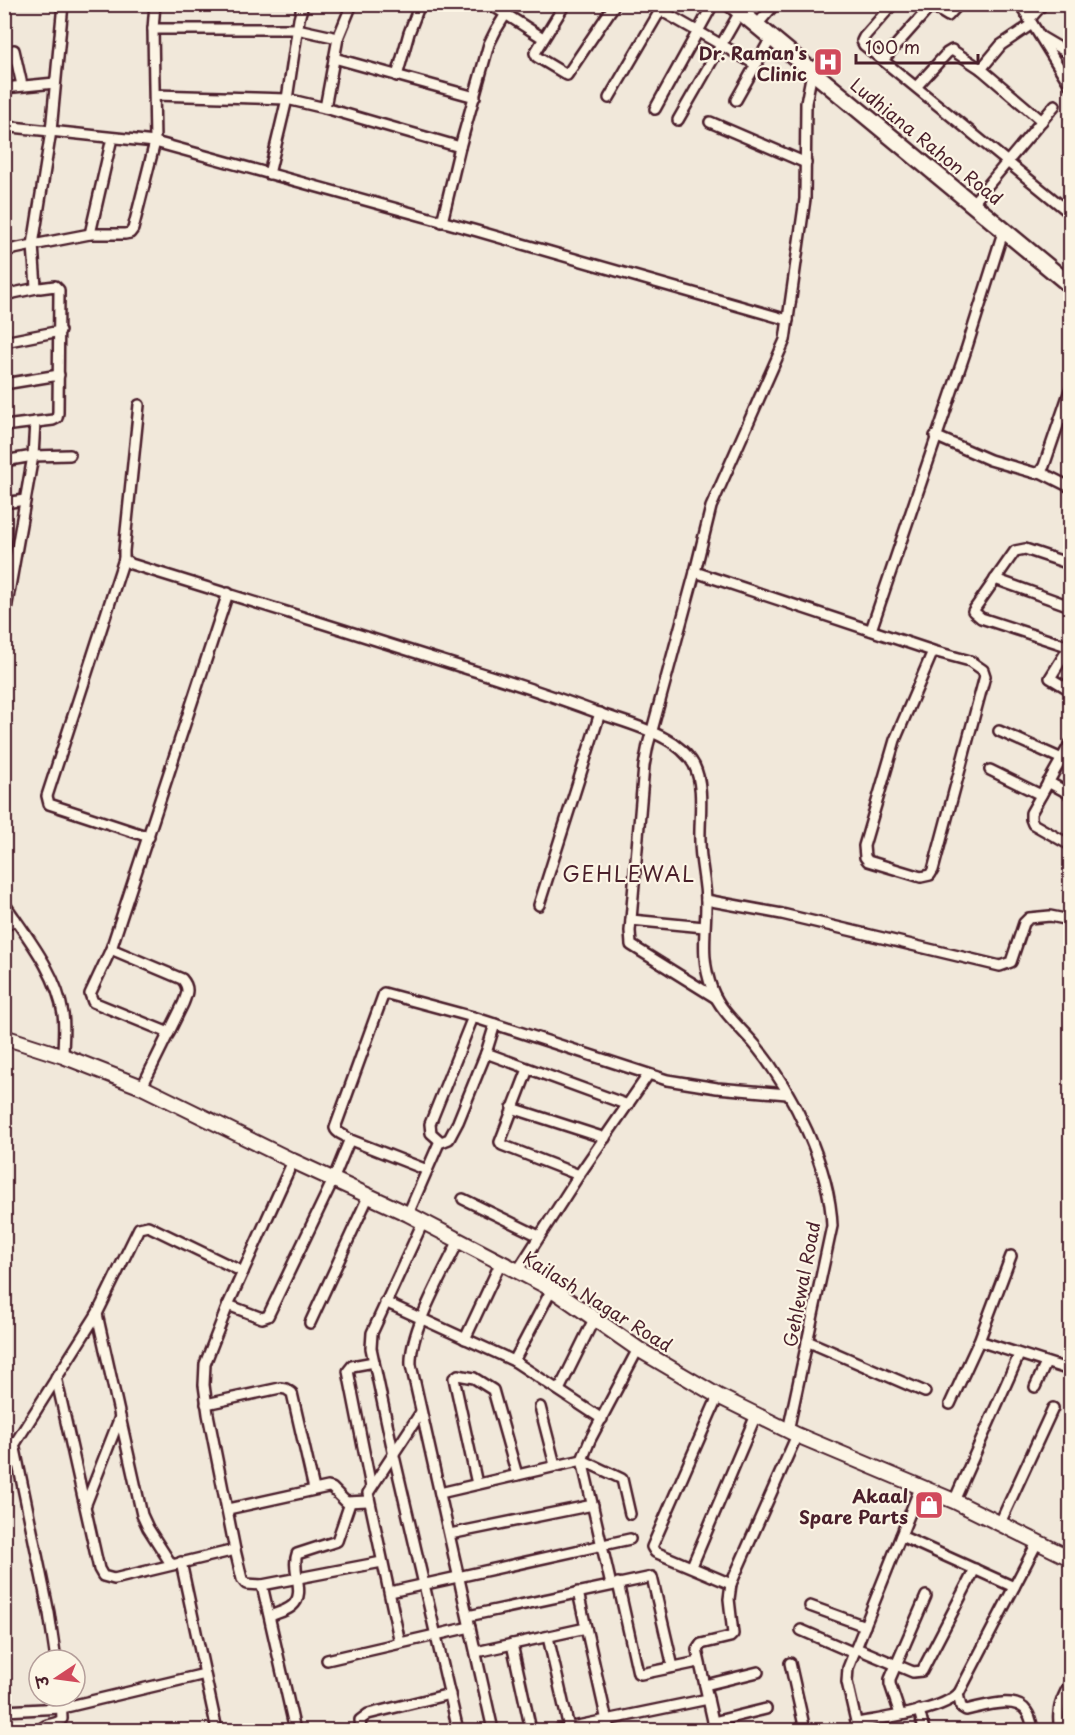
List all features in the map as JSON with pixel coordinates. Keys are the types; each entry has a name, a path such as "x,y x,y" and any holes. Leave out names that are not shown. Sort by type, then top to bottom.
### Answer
{"main road":[{"name":"Ludhiana Rahon Road","path":"738,7 1071,274"},
{"name":"Ludhiana Rahon Road","path":"758,23 771,38 815,69"},
{"name":"Ludhiana Rahon Road","path":"976,200 1004,229 1071,285"}],"street":[{"path":"38,288 34,284 33,245 51,131 63,4"},
{"path":"4,251 90,234 125,234 133,230 155,142 153,29 155,4"},
{"path":"269,174 287,99 303,4"},
{"path":"325,108 338,38 352,4"},
{"path":"397,76 420,4"},
{"path":"490,4 543,38"},
{"path":"442,222 489,44 512,4"},
{"path":"565,4 535,50 536,56 564,75 567,75 615,4"},
{"path":"655,110 713,4"},
{"path":"758,23 775,4"},
{"path":"892,4 862,40 864,45 1071,213"},
{"path":"883,60 930,7 948,16 959,4"},
{"path":"1020,4 1071,85"},
{"path":"981,69 1001,45 1030,22 1043,4"},
{"path":"609,98 662,7 755,64"},
{"path":"678,120 722,44 738,7"},
{"path":"153,29 297,29 338,38"},
{"path":"1040,37 1071,54"},
{"path":"736,100 771,38"},
{"path":"14,50 22,85"},
{"path":"916,86 952,50 981,69 1042,121"},
{"path":"334,58 474,97"},
{"path":"717,999 636,950 629,940 644,766 711,507 784,340 805,198 806,103 815,69"},
{"path":"4,88 56,83"},
{"path":"155,95 287,99 460,147"},
{"path":"976,200 1055,105"},
{"path":"710,122 806,163"},
{"path":"12,126 155,142 788,320"},
{"path":"90,234 112,138"},
{"path":"871,630 966,350 1004,229"},
{"path":"4,295 38,288 58,287 60,331 57,418 4,426"},
{"path":"4,342 60,331"},
{"path":"4,384 59,375"},
{"path":"1040,472 1071,390"},
{"path":"139,405 124,559 47,801 49,804 149,837"},
{"path":"4,621 33,456 35,422"},
{"path":"935,436 990,460 1035,473 1040,472 1071,487"},
{"path":"4,461 33,456 70,455"},
{"path":"4,503 24,500"},
{"path":"1071,564 1021,548 1016,551 973,609 976,616 1070,647 1050,678 1071,690"},
{"name":"Gehlewal Road","path":"124,559 130,564 544,693 600,713 669,740 684,752 694,765 700,799 700,843 706,900 704,959 713,992 757,1047 787,1094 822,1169 831,1207 832,1226 807,1341 792,1433 731,1584"},
{"path":"695,572 933,651 970,661 983,670 985,676 933,870 930,875 921,877 868,861 865,857 864,846 895,740 933,651"},
{"path":"995,579 1071,606"},
{"path":"169,1033 92,1000 90,994 111,948 228,593"},
{"path":"539,905 600,713"},
{"path":"999,731 1062,759"},
{"path":"1071,744 1031,813 1030,819 1033,824 1071,845"},
{"path":"990,770 1041,795"},
{"path":"1048,782 1071,794"},
{"path":"706,900 782,914 1000,966 1011,962 1024,923 1029,918 1050,916 1071,920"},
{"path":"4,903 43,962 59,995 63,1014 63,1056"},
{"path":"4,927 15,919"},
{"path":"631,920 704,927"},
{"path":"111,948 182,979 187,984 188,991 142,1087"},
{"path":"427,1170 348,1139 335,1128 384,993 495,1024 648,1075 693,1085 787,1094"},
{"path":"472,1017 430,1124 431,1133 440,1141 450,1137 486,1053 495,1024"},
{"name":"Kailash Nagar Road","path":"4,1037 63,1056 142,1087 408,1214 518,1269 552,1289 638,1349 718,1396 792,1433 954,1501 1071,1558"},
{"path":"486,1053 628,1106"},
{"path":"528,1069 500,1138 502,1145 579,1175"},
{"path":"518,1269 648,1075"},
{"path":"512,1108 605,1138"},
{"path":"228,1305 262,1318 268,1316 333,1180 348,1139"},
{"path":"408,1214 440,1141"},
{"path":"293,1161 228,1305 205,1364 206,1404 235,1550 242,1579 246,1584 262,1585 382,1563"},
{"path":"310,1323 369,1195"},
{"path":"463,1199 539,1236"},
{"path":"423,1222 371,1340 394,1456 458,1731"},
{"path":"4,1461 97,1314 136,1232 143,1226 148,1226 243,1272"},
{"path":"459,1240 422,1319 411,1353 421,1412 493,1731"},
{"path":"950,1404 979,1341 1011,1256"},
{"path":"465,1339 501,1262"},
{"path":"514,1361 552,1289"},
{"path":"386,1302 514,1361 602,1419"},
{"path":"97,1314 142,1515 148,1528 176,1563 205,1674 217,1731"},
{"path":"559,1390 594,1319"},
{"path":"807,1341 924,1392"},
{"path":"979,1341 1071,1370"},
{"path":"638,1349 590,1440 582,1460 636,1670 641,1674 698,1662"},
{"path":"954,1501 1019,1355"},
{"path":"371,1487 348,1371 352,1366 374,1362"},
{"path":"1035,1387 1046,1363"},
{"path":"477,1484 454,1383 454,1378 458,1375 474,1378 493,1390 518,1475"},
{"path":"56,1377 99,1569 103,1576 114,1579 235,1550"},
{"path":"206,1404 279,1388 292,1393 314,1489"},
{"path":"718,1396 652,1547 655,1551 731,1584 729,1599 733,1634 730,1637 698,1646 698,1662 714,1728 766,1709"},
{"path":"540,1407 555,1466"},
{"path":"1000,1523 1053,1408"},
{"path":"400,1643 368,1493 421,1412"},
{"path":"692,1566 756,1415"},
{"path":"85,1507 121,1416"},
{"path":"14,1444 54,1648"},
{"path":"440,1493 582,1460 622,1479 630,1514"},
{"path":"228,1509 314,1489 332,1488 343,1500 350,1503 368,1501"},
{"path":"920,1488 846,1674 857,1727 946,1703 958,1694 1038,1541"},
{"path":"270,1616 294,1604 299,1595 295,1563 297,1554 337,1541 350,1503"},
{"path":"450,1534 593,1505"},
{"path":"901,1536 1014,1587"},
{"path":"390,1592 630,1539"},
{"path":"801,1630 918,1673 922,1671 975,1569"},
{"path":"468,1616 652,1577 674,1667"},
{"path":"262,1585 295,1731"},
{"path":"578,1592 609,1731"},
{"path":"900,1714 890,1684 896,1664 926,1596"},
{"path":"810,1606 865,1626"},
{"path":"327,1660 470,1627"},
{"path":"476,1652 586,1628"},
{"path":"548,1637 569,1728"},
{"path":"512,1644 531,1731"},
{"path":"790,1663 805,1731"},
{"path":"705,1684 758,1672"},
{"path":"87,1702 205,1674"},
{"path":"1060,1731 1058,1714 1066,1702 1071,1683"},
{"path":"361,1731 360,1720 368,1714 450,1694"},
{"path":"958,1694 961,1707 966,1710 1009,1702 1022,1707 1028,1714 1033,1731"},
{"path":"558,1731 708,1699"},
{"path":"4,1711 62,1708 61,1720 45,1725 41,1731"},
{"path":"919,1710 924,1731"}],"place":[{"name":"Dr. Raman's Clinic","path":"828,62"},
{"name":"Akaal Spare Parts","path":"929,1505"}],"district":[{"name":"GEHLEWAL","path":"629,873"}]}
